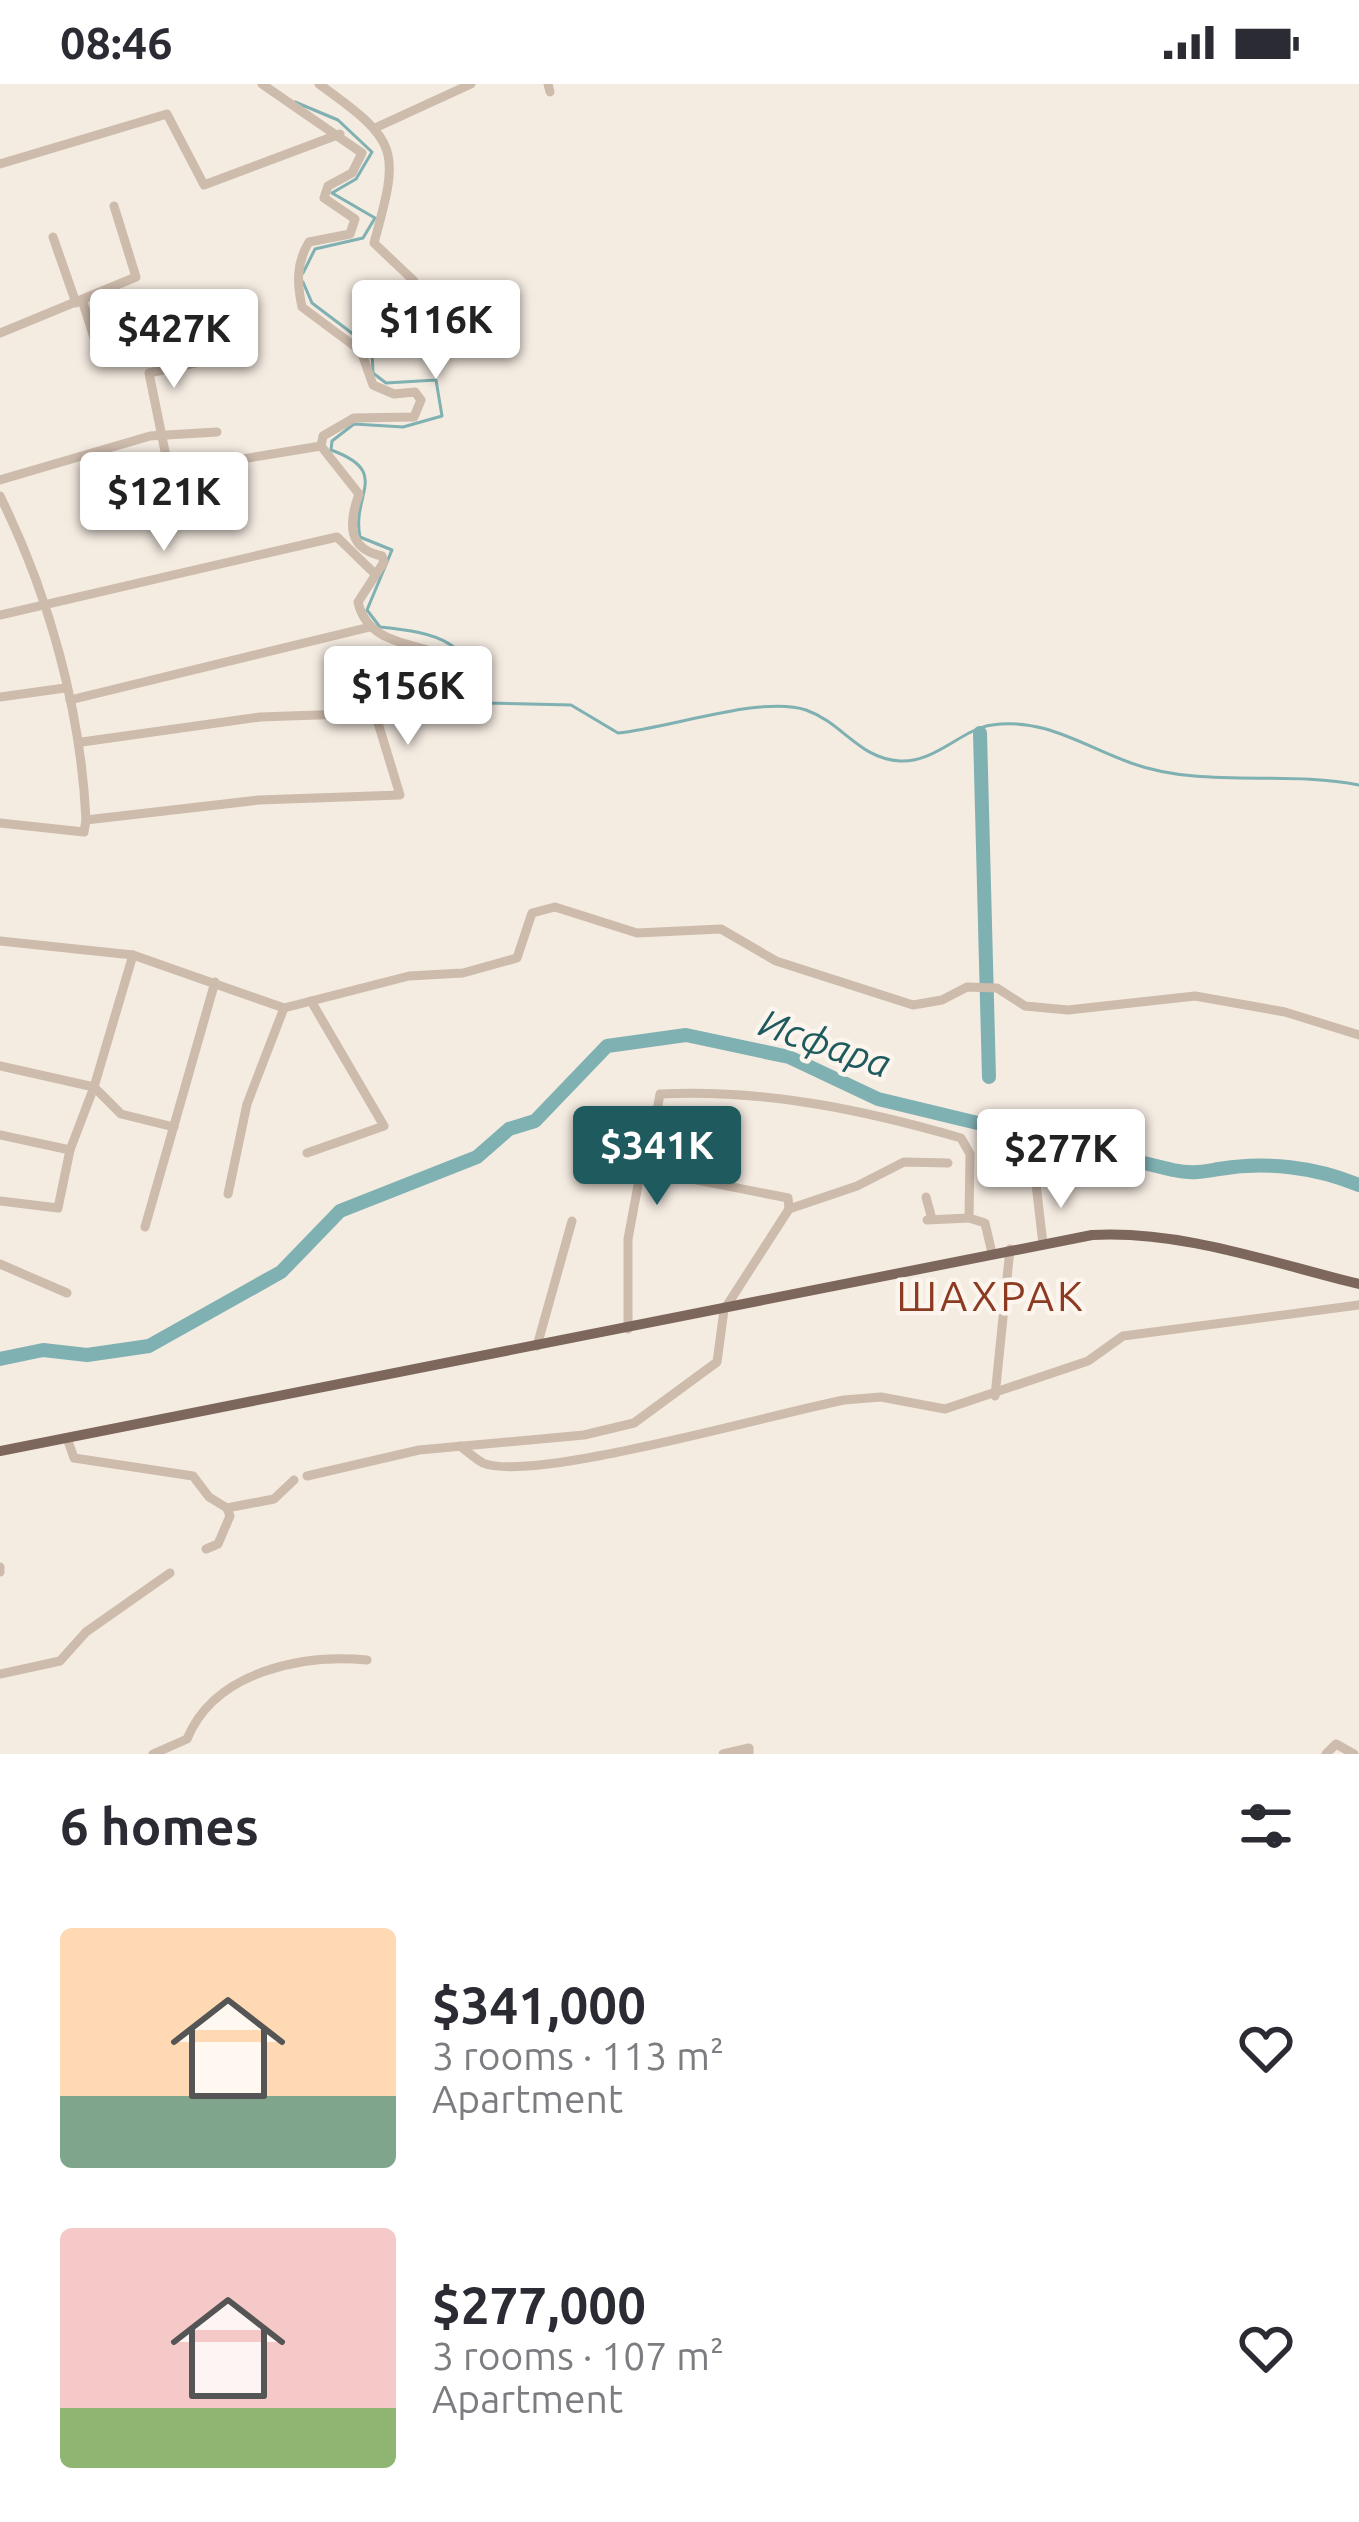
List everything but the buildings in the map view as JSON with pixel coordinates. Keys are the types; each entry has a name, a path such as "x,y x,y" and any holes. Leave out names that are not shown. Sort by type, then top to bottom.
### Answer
{"main road":[{"path":"0,1451 1042,1244 1132,1233 1359,1284"}],"street":[{"path":"262,84 340,134 362,154 361,160 328,186 324,198 356,219 350,233 309,242 302,254 302,307 361,351 373,385 394,394 415,392 421,410 414,417 354,418 322,436 321,446 358,494 352,525 355,544 364,554 382,556 358,602 370,627"},
{"path":"319,84 375,128 392,154 391,182 374,243 414,281"},
{"path":"375,128 471,84"},
{"path":"0,164 167,114 204,185 340,134"},
{"path":"0,333 136,277 114,206"},
{"path":"53,237 101,359"},
{"path":"209,360 148,373 169,471 321,446"},
{"path":"0,480 159,434 217,432"},
{"path":"104,450 119,498"},
{"path":"0,496 41,606 82,742 86,820 84,832 0,823"},
{"path":"0,538 17,535"},
{"path":"0,615 337,537 374,573"},
{"path":"70,700 370,627 431,651"},
{"path":"0,698 65,688"},
{"path":"82,742 260,717 375,713 400,795 259,800 86,820"},
{"path":"0,941 134,955 284,1008 409,976 464,974 517,958 532,913 555,907 637,933 721,929 776,961 913,1005 942,1000 967,986 997,988 1025,1006 1068,1010 1195,996 1285,1012 1359,1035"},
{"path":"0,1201 58,1208 70,1150 134,955"},
{"path":"145,1227 215,982"},
{"path":"307,1153 384,1126 311,1001"},
{"path":"228,1194 247,1104 284,1008"},
{"path":"0,1066 94,1087 121,1114 174,1127"},
{"path":"646,1173 660,1094 754,1092 961,1138 970,1154 968,1218"},
{"path":"0,1135 70,1150"},
{"path":"789,1209 857,1186 904,1162 948,1163"},
{"path":"307,1476 460,1446 584,1435 634,1423 717,1362 724,1310 789,1209 788,1198 641,1169 628,1239 628,1329"},
{"path":"1036,1184 1042,1244"},
{"path":"926,1197 930,1220 968,1218 985,1223 992,1253"},
{"path":"537,1346 572,1221"},
{"path":"995,1396 1010,1249"},
{"path":"0,1264 67,1293"},
{"path":"460,1446 484,1464 535,1463 620,1452 844,1400 881,1397 945,1409 1088,1361 1124,1336 1359,1305"},
{"path":"68,1438 74,1458 193,1476 230,1516 218,1544 206,1550"},
{"path":"227,1508 274,1499 294,1480"},
{"path":"0,1674 60,1661 86,1632 170,1573"},
{"path":"153,1754 187,1739 193,1725 247,1674 325,1656 367,1660"},
{"path":"1326,1754 1336,1744 1354,1754"},
{"path":"723,1754 749,1748 749,1754"}],"waterway":[{"path":"295,102 338,120 372,152 356,179 332,193 375,218 363,238 315,249 303,273"},
{"path":"303,282 312,303 372,351 373,373 386,383 436,380 442,416 403,427 354,424 332,441 331,450 349,458 365,476 360,537 392,550 367,610 380,627 435,637 461,653 486,703 571,705 618,733 741,709 788,706 819,716 873,754 900,761 925,757 981,728 1029,725 1158,771 1359,785"},
{"path":"980,733 989,1077"},
{"name":"Исфара","path":"0,1359 43,1350 87,1355 149,1346 281,1272 340,1211 477,1157 509,1129 535,1121 607,1046 686,1035 789,1057 878,1099 1173,1170 1272,1166 1308,1170 1359,1185"}],"district":[{"name":"ШАХРАК","path":"991,1296"}]}
